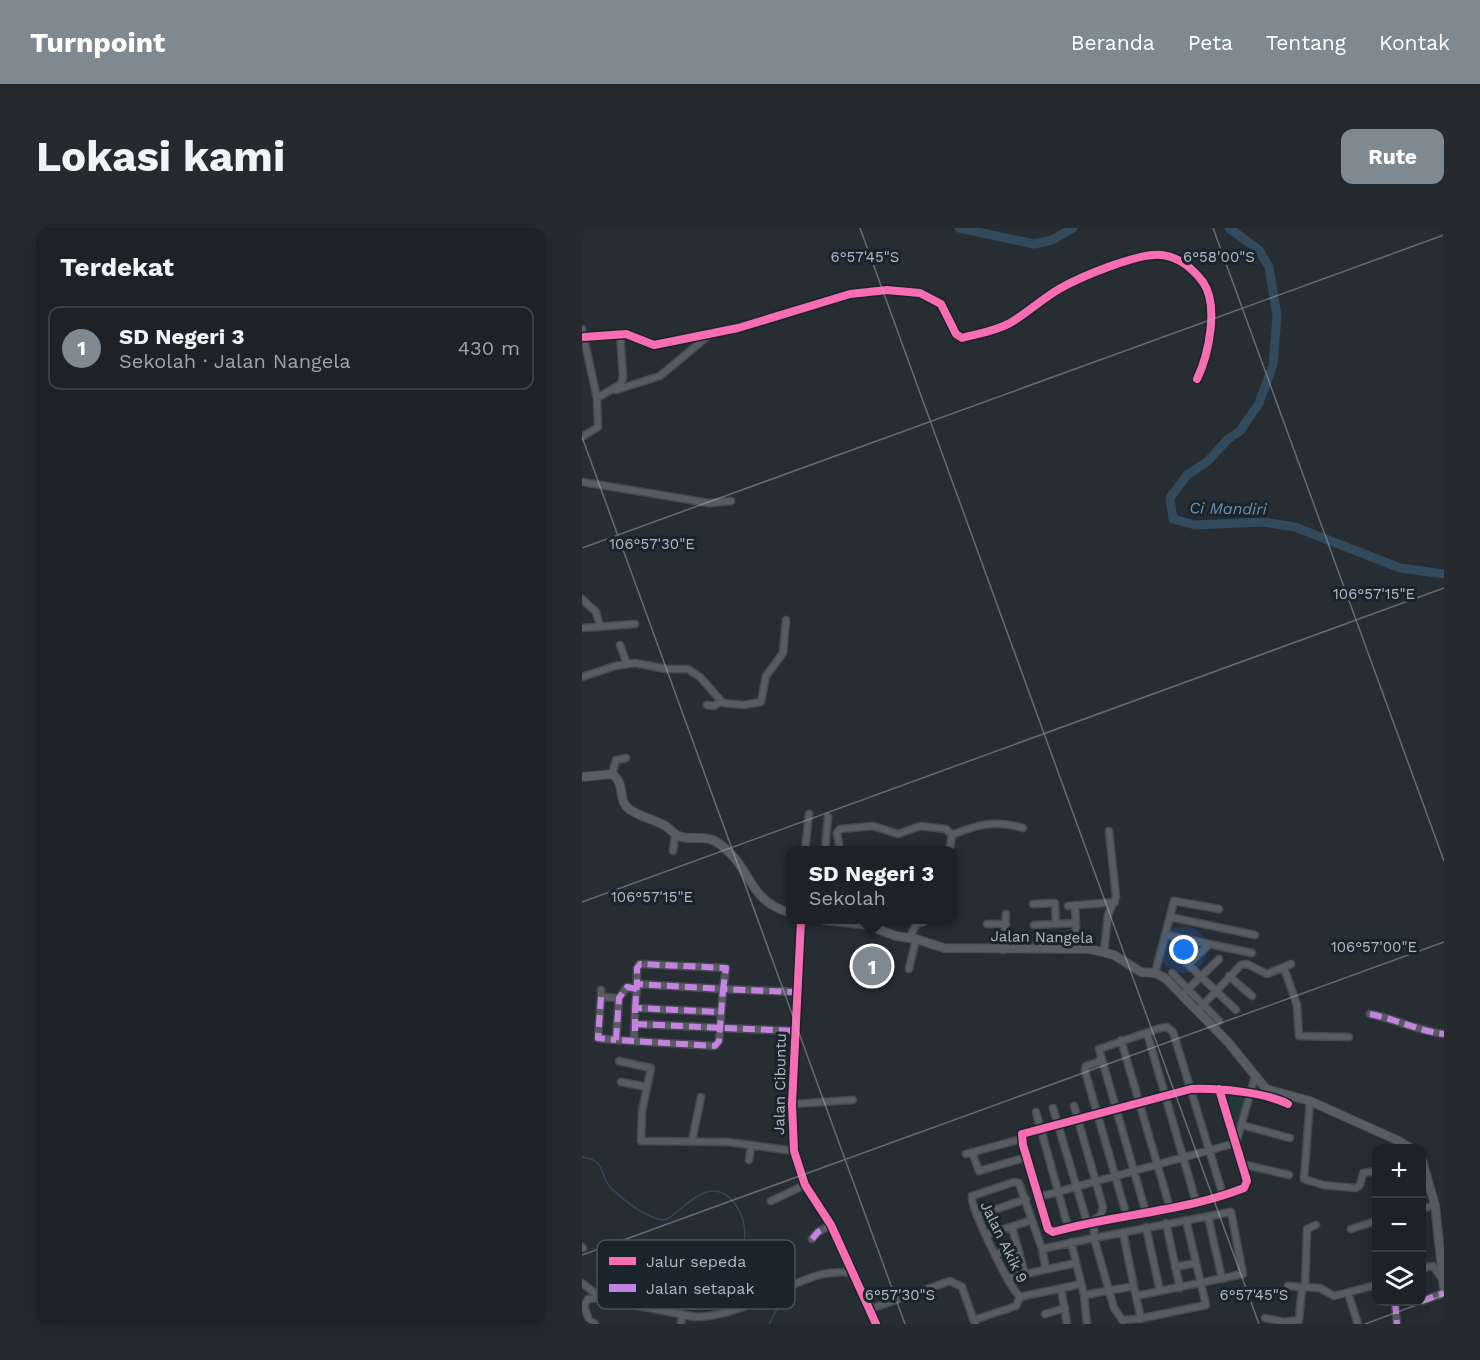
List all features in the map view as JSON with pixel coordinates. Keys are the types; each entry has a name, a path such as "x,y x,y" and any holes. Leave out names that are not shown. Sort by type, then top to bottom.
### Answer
{"main road":[{"path":"582,777 612,774 620,780 626,807 675,834 689,838 702,837 719,843 744,870 758,895 772,906 786,911"},
{"name":"Jalan Nangela","path":"858,924 944,948 1003,950 1077,945 1104,952 1142,972 1155,973 1185,992 1200,1007 1266,1089"},
{"path":"1266,1089 1310,1101 1404,1144"},
{"path":"1426,1174 1435,1205 1444,1291"}],"street":[{"path":"582,437 598,427 597,398 583,333 620,333 649,346 708,336 850,294 887,290 920,293 941,304 956,334 962,338 1008,325 1058,290 1084,277 1126,261 1161,255 1179,260 1191,268 1208,289 1213,310 1204,364 1197,379"},
{"path":"616,390 623,377 620,333"},
{"path":"597,398 660,376 708,336"},
{"path":"582,482 710,503 731,501"},
{"path":"582,599 596,612 600,627"},
{"path":"707,705 714,706 720,702 743,705 761,702 766,676 783,653 786,620"},
{"path":"582,628 635,624"},
{"path":"620,645 627,664"},
{"path":"582,677 627,664 693,671 720,702"},
{"path":"612,774 616,760 626,758"},
{"path":"806,846 809,814"},
{"path":"826,846 828,817"},
{"path":"952,835 993,822 1023,828"},
{"path":"839,846 837,833 840,829 873,826 897,834 920,826 945,828 952,835"},
{"path":"1104,952 1108,915 1114,902 1109,831"},
{"path":"673,851 675,834"},
{"path":"950,846 952,835"},
{"path":"1155,973 1176,900 1218,909"},
{"path":"1036,944 1077,945 1076,923 1071,905 1114,902"},
{"path":"1033,904 1055,903 1056,924"},
{"path":"1003,950 1006,914"},
{"path":"1170,917 1255,935"},
{"path":"1034,925 1076,923"},
{"name":"Jalan Cibuntu","path":"801,924 794,1031 792,1104 794,1151 805,1185 831,1225 876,1324"},
{"path":"909,969 916,924"},
{"path":"987,924 1006,924"},
{"path":"1166,935 1252,953"},
{"path":"1188,964 1210,944"},
{"path":"1174,951 1236,1010"},
{"path":"1172,972 1185,992 1219,959"},
{"path":"589,1037 616,1040 715,1046 719,1041 726,968 640,964 637,968 634,1041"},
{"path":"1219,1021 1200,1007 1229,976 1245,964 1264,974 1291,964"},
{"path":"1284,968 1298,1005 1299,1036 1349,1037"},
{"path":"1229,976 1252,996"},
{"path":"616,1040 619,998 627,987 723,988 796,992"},
{"path":"598,1038 601,993 619,998"},
{"path":"635,1008 720,1012"},
{"path":"1370,1014 1390,1017 1430,1032 1444,1034"},
{"path":"635,1024 794,1031"},
{"path":"1146,1212 1099,1048 1163,1027 1171,1029 1223,1195"},
{"path":"1147,1033 1196,1202"},
{"path":"1121,1040 1170,1208"},
{"path":"619,1061 650,1066 640,1139 751,1145 794,1151"},
{"path":"1101,1061 1088,1065 1084,1069 1127,1217"},
{"path":"1236,1143 1255,1077"},
{"path":"621,1082 647,1087"},
{"path":"1219,1089 1242,1164 1246,1186 1223,1195 1170,1208 1092,1222 1053,1232 1048,1229 1021,1139 1022,1134 1191,1089 1219,1089 1251,1093 1288,1104"},
{"path":"1251,1093 1266,1089"},
{"path":"692,1141 701,1097"},
{"path":"792,1104 853,1100"},
{"path":"1310,1101 1304,1179 1323,1185 1356,1188 1359,1186 1363,1173 1372,1172"},
{"path":"1074,1106 1103,1213 1092,1222"},
{"path":"1053,1108 1076,1187 1092,1222 1114,1308 1123,1322 1206,1305 1186,1220"},
{"path":"1036,1112 1068,1227"},
{"path":"1242,1125 1290,1138"},
{"path":"1021,1139 969,1153 979,1171 1027,1157"},
{"path":"1039,1197 1236,1143"},
{"path":"749,1160 751,1145"},
{"path":"1242,1164 1289,1174"},
{"name":"Jalan Akik 9","path":"1020,1297 1007,1278 977,1216 971,1197 1017,1182 1026,1199"},
{"path":"771,1201 805,1185"},
{"path":"977,1216 1026,1199 1046,1269"},
{"path":"1426,1208 1435,1205"},
{"path":"1042,1249 1231,1212 1243,1274 1136,1296"},
{"path":"1208,1216 1222,1279"},
{"path":"986,1235 1032,1220"},
{"path":"1166,1223 1180,1288"},
{"path":"1351,1229 1372,1223"},
{"path":"812,1239 818,1232 831,1225"},
{"path":"1265,1318 1285,1323 1299,1319 1304,1288 1307,1229 1316,1225"},
{"path":"1012,1227 1025,1274"},
{"path":"1146,1227 1160,1291"},
{"path":"1123,1232 1142,1319"},
{"path":"1071,1242 1084,1295 1087,1324"},
{"path":"996,1254 1018,1247"},
{"path":"1007,1278 1076,1263"},
{"path":"1175,1267 1196,1263"},
{"path":"1426,1268 1435,1267 1443,1280"},
{"path":"795,1285 819,1275 852,1272"},
{"path":"870,1309 951,1281 962,1287 974,1322 1016,1306 1020,1297 1081,1284"},
{"path":"582,1283 597,1296"},
{"path":"1288,1286 1322,1289 1334,1296 1372,1286"},
{"path":"1084,1295 1134,1287"},
{"path":"1061,1288 1067,1324"},
{"path":"1426,1299 1444,1291"},
{"path":"1348,1293 1358,1324"},
{"path":"595,1324 589,1320 583,1307 589,1299 597,1299"},
{"path":"1395,1306 1397,1324"},
{"path":"1045,1314 1065,1308"},
{"path":"655,1309 695,1317 718,1315 733,1309"},
{"path":"681,1324 682,1314"}],"green space":[{"path":"1229,1093 1247,1098 1235,1135 1224,1098"}],"waterway":[{"name":"Ci Mandiri","path":"959,228 1034,244 1052,240 1073,228"},
{"name":"Ci Mandiri","path":"1229,228 1259,250 1269,267 1277,316 1273,365 1259,403 1240,431 1228,439 1207,462 1187,475 1170,498 1173,519 1195,525 1263,522 1295,527 1400,568 1444,574"},
{"path":"582,1157 595,1161 599,1165 607,1183 622,1198 641,1212 662,1220 667,1219 703,1193 713,1191 724,1194 735,1204 742,1217 744,1240"},
{"path":"769,1324 777,1309"}],"marked path":[{"path":"635,1008 637,984 723,989 726,968 640,964 637,968 637,984"},
{"path":"637,989 627,987 619,998 616,1040 715,1046 719,1041 723,989 796,992"},
{"path":"601,997 598,1038 616,1040"},
{"path":"635,1031 635,1008 720,1012"},
{"path":"1370,1014 1444,1034"},
{"path":"635,1024 794,1031"},
{"path":"812,1239 818,1232 831,1225"},
{"path":"1426,1300 1444,1293"},
{"path":"1395,1306 1397,1324"}],"cycle path":[{"path":"584,337 626,334 654,345 738,328 850,294 887,290 920,293 941,304 956,334 962,338 1005,326 1059,289 1095,272 1139,257 1162,255 1174,258 1190,268 1203,282 1208,292 1210,330 1205,357 1197,379"},
{"path":"801,924 792,1104 794,1151 805,1185 831,1225 876,1324"},
{"path":"1219,1089 1247,1181 1244,1188 1173,1208 1053,1232 1048,1229 1023,1145 1022,1134 1191,1089 1214,1089 1227,1090 1267,1096 1288,1104"}],"place":[{"name":"SD Negeri 3","path":"872,966"}]}
